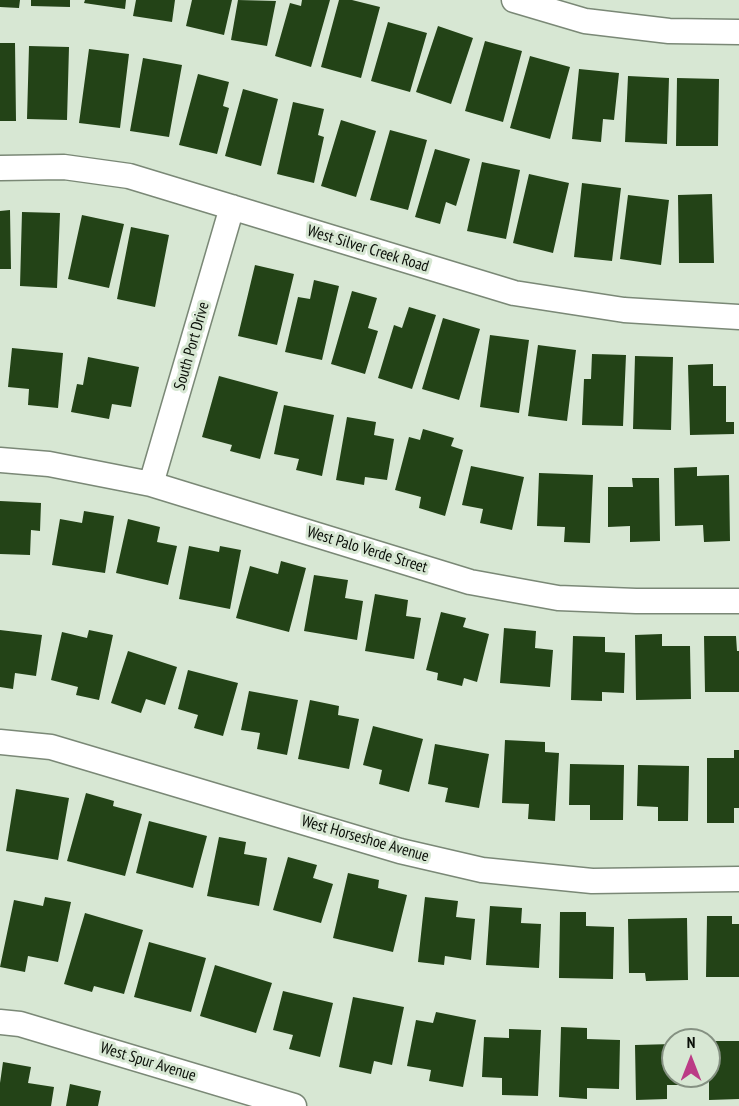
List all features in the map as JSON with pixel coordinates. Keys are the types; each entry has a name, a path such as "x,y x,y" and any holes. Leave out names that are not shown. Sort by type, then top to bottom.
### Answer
{"street":[{"path":"514,0 585,21 669,31 739,32"},
{"name":"West Silver Creek Road","path":"0,168 64,167 129,176 514,293 624,310 739,317"},
{"name":"South Port Drive","path":"152,484 232,207"},
{"name":"West Palo Verde Street","path":"0,460 49,464 152,484 470,582 558,598 636,602 739,602"},
{"name":"West Horseshoe Avenue","path":"0,742 51,747 400,851 482,870 591,881 739,879"},
{"name":"West Spur Avenue","path":"0,1022 20,1024 294,1106"}],"building":[{"path":"0,0 20,0 19,8 0,7"},
{"path":"31,0 70,0 70,7 31,6"},
{"path":"85,0 126,0 125,9 84,3"},
{"path":"136,0 175,0 172,22 133,16"},
{"path":"192,0 232,0 224,35 186,26"},
{"path":"238,0 276,1 267,46 231,40"},
{"path":"302,0 330,0 311,67 275,56 290,3 301,6"},
{"path":"339,0 352,0 380,7 361,78 321,67"},
{"path":"388,22 427,33 410,92 371,81"},
{"path":"438,26 473,38 451,104 416,92"},
{"path":"485,41 522,51 503,122 465,111"},
{"path":"0,43 15,43 16,121 0,121"},
{"path":"29,46 69,47 67,120 27,119"},
{"path":"89,49 129,54 120,128 79,123"},
{"path":"530,56 570,67 550,139 510,128"},
{"path":"143,58 182,65 169,137 130,131"},
{"path":"579,69 619,73 614,120 603,119 601,142 572,139"},
{"path":"198,74 229,82 223,106 229,108 217,154 179,145"},
{"path":"628,76 669,78 667,144 625,142"},
{"path":"677,78 719,79 718,146 676,146"},
{"path":"243,89 278,99 261,166 225,156"},
{"path":"293,102 324,109 318,135 324,137 314,183 277,174"},
{"path":"341,120 376,131 356,197 321,186"},
{"path":"390,130 427,140 408,210 370,200"},
{"path":"435,149 470,159 456,206 446,202 440,224 415,217"},
{"path":"482,162 520,170 506,239 467,231"},
{"path":"529,174 569,183 553,253 513,243"},
{"path":"582,183 621,188 612,261 574,257"},
{"path":"712,194 714,263 679,263 678,195"},
{"path":"628,195 669,200 661,265 620,259"},
{"path":"10,210 11,269 0,269 0,211"},
{"path":"22,212 60,213 57,288 20,286"},
{"path":"82,215 124,224 109,288 68,279"},
{"path":"131,227 169,235 155,307 117,299"},
{"path":"255,265 294,274 277,345 238,336"},
{"path":"314,280 339,286 322,360 285,352 298,297 310,299"},
{"path":"352,291 377,298 368,328 378,331 365,374 331,364"},
{"path":"409,307 436,315 412,389 378,378 394,325 402,328"},
{"path":"443,318 480,329 459,400 422,389"},
{"path":"490,335 529,340 519,413 480,407"},
{"path":"538,345 576,350 567,421 528,416"},
{"path":"12,348 63,353 58,408 28,405 29,389 8,387"},
{"path":"592,354 626,355 623,426 582,425 584,379 591,379"},
{"path":"635,356 673,357 671,430 633,429"},
{"path":"88,357 139,367 131,407 112,404 109,419 71,412 77,384 83,385"},
{"path":"713,364 713,386 726,386 726,422 734,422 734,434 690,435 688,365"},
{"path":"219,376 278,392 260,459 230,451 232,445 202,437"},
{"path":"284,405 334,415 322,476 296,470 299,459 274,454"},
{"path":"347,417 376,422 374,435 394,439 387,480 365,477 364,485 336,480"},
{"path":"423,429 454,438 451,446 463,450 445,516 419,508 421,497 395,490 409,437 420,440"},
{"path":"471,466 524,477 512,530 480,523 483,509 462,505"},
{"path":"697,467 697,476 729,475 730,541 704,542 703,525 675,526 674,468"},
{"path":"539,473 593,475 590,543 564,542 565,527 537,526"},
{"path":"632,478 659,478 660,541 630,542 630,526 608,527 608,487 633,487"},
{"path":"0,501 41,503 40,531 31,530 30,555 0,554"},
{"path":"84,511 114,516 105,573 52,565 60,519 82,523"},
{"path":"128,519 160,527 157,542 177,546 168,585 116,573"},
{"path":"189,546 219,552 220,546 241,550 230,609 179,599"},
{"path":"281,561 306,568 289,632 236,618 250,566 278,574"},
{"path":"314,575 348,580 345,598 363,601 357,640 304,631"},
{"path":"375,594 408,600 406,616 421,618 414,659 365,651"},
{"path":"441,612 466,618 463,627 489,634 477,682 464,678 462,686 437,680 438,673 426,670"},
{"path":"504,628 536,631 535,648 553,650 550,687 500,683"},
{"path":"0,630 42,635 36,676 15,673 13,689 0,687"},
{"path":"89,630 113,635 99,700 76,695 78,687 51,680 62,632 87,638"},
{"path":"662,634 662,646 690,646 691,699 636,700 635,635"},
{"path":"573,636 605,637 605,652 625,653 624,693 602,692 602,701 571,700"},
{"path":"704,636 736,636 737,651 739,651 739,692 705,692"},
{"path":"128,651 177,667 165,705 146,699 141,713 111,703"},
{"path":"188,670 238,683 223,736 194,728 198,715 178,709"},
{"path":"249,691 298,700 287,755 257,749 260,733 241,730"},
{"path":"310,700 339,706 338,715 359,719 349,769 298,759"},
{"path":"373,726 423,739 409,792 379,784 382,770 363,765"},
{"path":"505,740 545,742 545,752 559,753 555,821 528,819 529,804 502,803"},
{"path":"435,744 489,754 479,808 445,802 448,788 428,784"},
{"path":"734,750 739,750 739,808 734,808 734,823 707,823 707,758 734,758"},
{"path":"570,764 624,765 623,820 590,820 590,805 569,805"},
{"path":"638,765 689,766 688,821 658,821 658,807 637,806"},
{"path":"16,789 69,798 58,860 6,851"},
{"path":"86,793 114,801 113,806 142,814 125,876 67,861"},
{"path":"149,821 207,836 193,888 136,873"},
{"path":"219,837 246,842 244,854 267,858 259,906 207,896"},
{"path":"288,857 317,865 313,878 333,884 321,923 273,910"},
{"path":"348,873 379,880 378,888 407,895 393,952 333,938"},
{"path":"45,897 71,902 58,962 28,956 25,972 0,967 14,900 43,906"},
{"path":"425,897 458,901 456,917 475,919 471,960 445,956 444,965 418,962"},
{"path":"490,906 522,908 521,923 541,924 539,968 486,965"},
{"path":"560,912 586,912 586,926 614,927 613,979 559,978"},
{"path":"85,913 143,930 124,994 94,986 92,992 64,984"},
{"path":"707,916 732,916 732,924 739,924 739,977 706,977"},
{"path":"687,918 688,980 646,981 645,973 629,973 628,919"},
{"path":"149,942 206,958 191,1012 134,997"},
{"path":"215,965 272,983 256,1033 200,1016"},
{"path":"283,991 333,1003 320,1057 289,1049 293,1035 273,1030"},
{"path":"353,997 404,1007 392,1065 374,1061 371,1074 339,1067"},
{"path":"436,1012 476,1020 463,1087 429,1081 431,1070 407,1066 416,1020 433,1023"},
{"path":"561,1027 587,1028 587,1039 620,1040 619,1089 587,1088 587,1099 559,1097"},
{"path":"509,1029 541,1030 538,1096 502,1095 502,1078 482,1077 484,1037 509,1038"},
{"path":"721,1041 739,1041 739,1099 709,1100 709,1088 721,1088"},
{"path":"661,1044 661,1088 667,1088 667,1099 636,1100 635,1045"},
{"path":"3,1062 31,1067 28,1083 54,1087 51,1106 0,1106"},
{"path":"70,1084 101,1091 98,1106 66,1106"}]}
